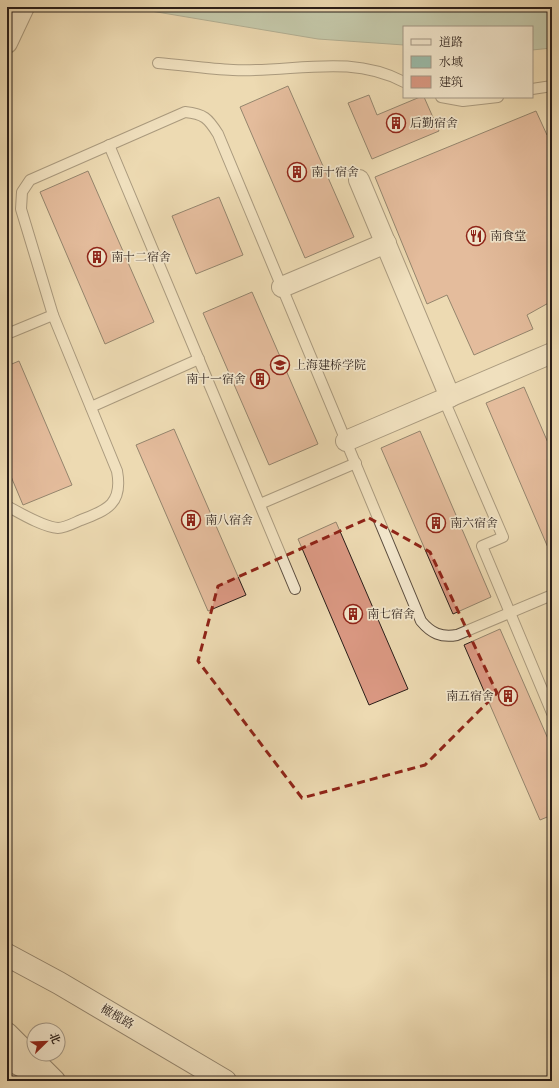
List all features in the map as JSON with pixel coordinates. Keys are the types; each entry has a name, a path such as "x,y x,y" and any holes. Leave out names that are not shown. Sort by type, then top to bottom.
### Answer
{"main road":[{"name":"橄榄路","path":"7,955 59,983 225,1081"},
{"path":"7,1034 53,1081"},
{"path":"7,1058 53,1081"}],"street":[{"path":"7,44 24,7"},
{"path":"359,180 386,243 447,398"},
{"path":"282,287 386,243"},
{"path":"346,441 552,353"}],"lane":[{"path":"158,63 233,70 286,69 334,65 374,70 403,82"},
{"path":"533,89 552,86"},
{"path":"446,98 463,101 489,98"},
{"path":"7,506 32,519 58,528 98,514 109,507 115,500 119,482 117,471 53,316 21,209 22,192 30,180 185,112 198,114 209,120 218,134 421,621 427,629 442,636 457,635 510,613 551,599"},
{"path":"109,145 296,589"},
{"path":"7,334 53,316"},
{"path":"91,407 199,359"},
{"path":"447,398 503,537 482,546 552,713"},
{"path":"260,504 356,462"}],"highlighted area":[{"path":"369,518 430,552 497,693 425,765 302,798 198,661 218,586"}],"water":[{"path":"127,7 552,7 552,48 533,50 533,26 403,26 403,45 318,39"}],"building":[{"name":"南十宿舍","path":"288,86 354,237 305,258 240,107"},
{"name":"后勤宿舍","path":"369,95 377,115 418,98 424,98 439,131 372,159 348,103"},
{"name":"南食堂","path":"536,111 547,135 552,133 552,301 527,315 533,329 474,355 447,295 427,304 375,177"},
{"name":"南十二宿舍","path":"88,171 154,322 105,344 40,192"},
{"path":"219,197 243,255 196,274 172,216"},
{"name":"南十一宿舍","path":"252,292 318,444 269,465 203,313"},
{"path":"19,361 72,485 23,505 7,467 7,366"},
{"path":"524,387 552,452 552,557 486,403"},
{"name":"南八宿舍","path":"174,429 246,595 208,611 136,445"},
{"name":"南六宿舍","path":"420,431 491,597 453,614 381,448"},
{"name":"南七宿舍","path":"336,522 408,689 369,705 298,539"},
{"name":"南五宿舍","path":"500,629 552,748 552,815 540,820 464,645"}],"place":[{"name":"后勤宿舍","path":"396,123"},
{"name":"南十宿舍","path":"297,172"},
{"name":"南食堂","path":"476,236"},
{"name":"南十二宿舍","path":"97,257"},
{"name":"上海建桥学院","path":"280,365"},
{"name":"南十一宿舍","path":"260,379"},
{"name":"南八宿舍","path":"191,520"},
{"name":"南六宿舍","path":"436,523"},
{"name":"南七宿舍","path":"353,614"},
{"name":"南五宿舍","path":"508,696"}]}
